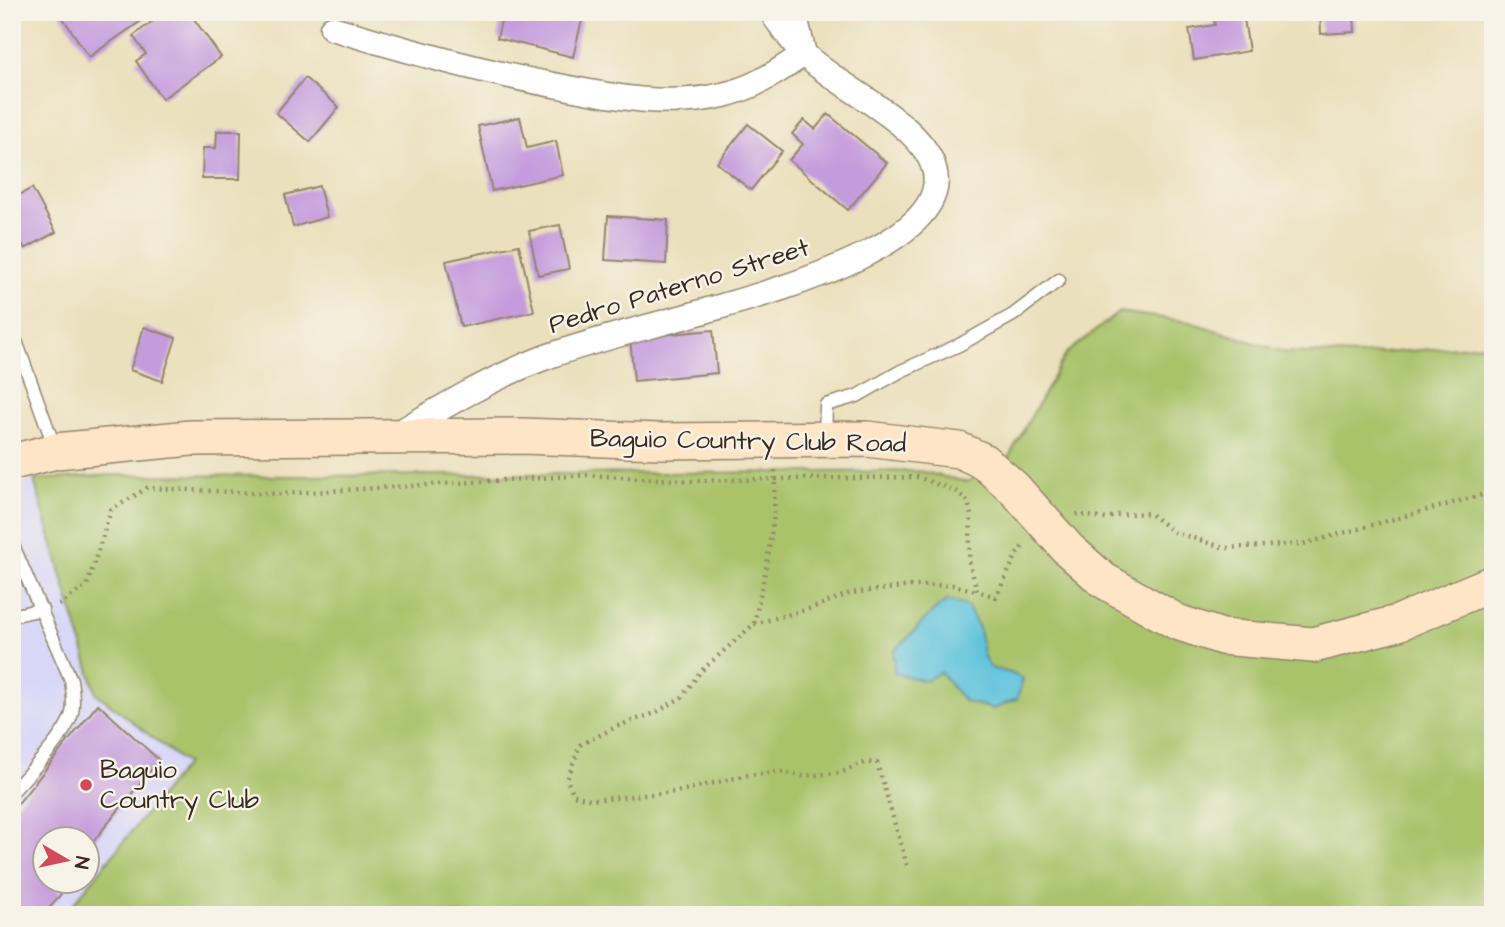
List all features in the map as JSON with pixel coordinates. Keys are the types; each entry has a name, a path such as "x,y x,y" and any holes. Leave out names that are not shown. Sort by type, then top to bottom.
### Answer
{"main road":[{"name":"Baguio Country Club Road","path":"12,462 56,451 191,438 414,430 659,441 867,439 927,444 959,450 983,461 1014,488 1068,549 1103,580 1177,622 1222,637 1313,645 1398,623 1493,583"}],"street":[{"name":"Pedro Paterno Street","path":"414,430 483,385 544,358 774,292 841,267 877,248 920,216 930,203 934,186 934,169 927,153 889,116 804,54 771,12"},
{"path":"332,28 462,65 533,81 636,99 679,101 722,95 761,83 804,54 794,12"}],"lane":[{"path":"825,439 826,405 857,396 901,371 959,345 1013,315 1059,280"},
{"path":"12,330 56,451"},
{"path":"12,543 71,680 74,698 71,716 61,733 12,792"},
{"path":"12,616 42,609"}],"path":[{"path":"754,624 769,551 775,462"},
{"path":"42,609 60,605 87,584 111,510 147,488 280,494 588,475 693,481 918,477 957,492 968,501 971,515 969,561 977,591"},
{"path":"1070,513 1106,519 1116,515 1149,513 1174,532 1225,548 1303,544 1493,492"},
{"path":"907,865 877,763 867,762 839,773 802,776 781,772 748,775 676,792 592,800 574,795 567,780 580,745 618,726 655,713 682,697 701,671 754,624 812,608 851,593 912,586 953,586 996,597 1017,554 1029,538"}],"shaded area":[{"path":"34,480 96,693 187,764 102,868 102,825 32,825 32,895 80,895 64,915 12,915 12,489"}],"green space":[{"path":"1119,312 1190,322 1284,352 1358,355 1493,344 1493,915 64,915 80,895 102,895 102,868 186,764 96,693 34,480 112,475 919,471 967,482 1007,460 1066,354"}],"water":[{"path":"947,600 967,606 979,628 983,655 990,668 1023,679 1017,699 993,709 964,701 940,672 926,681 894,673 894,651"}],"building":[{"path":"59,12 154,12 89,57"},
{"path":"165,12 189,12 221,57 162,99 136,61 146,54 133,36"},
{"path":"503,12 584,12 573,57 497,38"},
{"path":"1213,12 1243,12 1249,51 1194,60 1189,29 1215,25"},
{"path":"1320,12 1354,12 1355,32 1321,34"},
{"path":"305,78 339,107 310,142 276,113"},
{"path":"828,114 887,163 848,210 789,160 803,144 792,134 804,120 815,129"},
{"path":"520,117 527,148 556,141 563,175 492,191 478,126"},
{"path":"748,124 782,151 751,190 717,163"},
{"path":"217,131 241,131 240,179 202,179 203,148 216,148"},
{"path":"319,186 327,217 293,227 285,195"},
{"path":"32,188 56,232 25,249 12,226 12,199"},
{"path":"608,216 668,220 666,264 605,260"},
{"path":"560,225 569,269 538,275 529,231"},
{"path":"519,245 534,311 461,327 446,261"},
{"path":"144,327 176,338 162,381 130,370"},
{"path":"713,330 717,373 634,381 630,338"},
{"name":"Baguio Country Club","path":"98,704 159,760 102,831 102,825 32,825 32,895 60,895 44,915 12,915 12,811"}],"place":[{"name":"Baguio Country Club","path":"86,785"}]}
